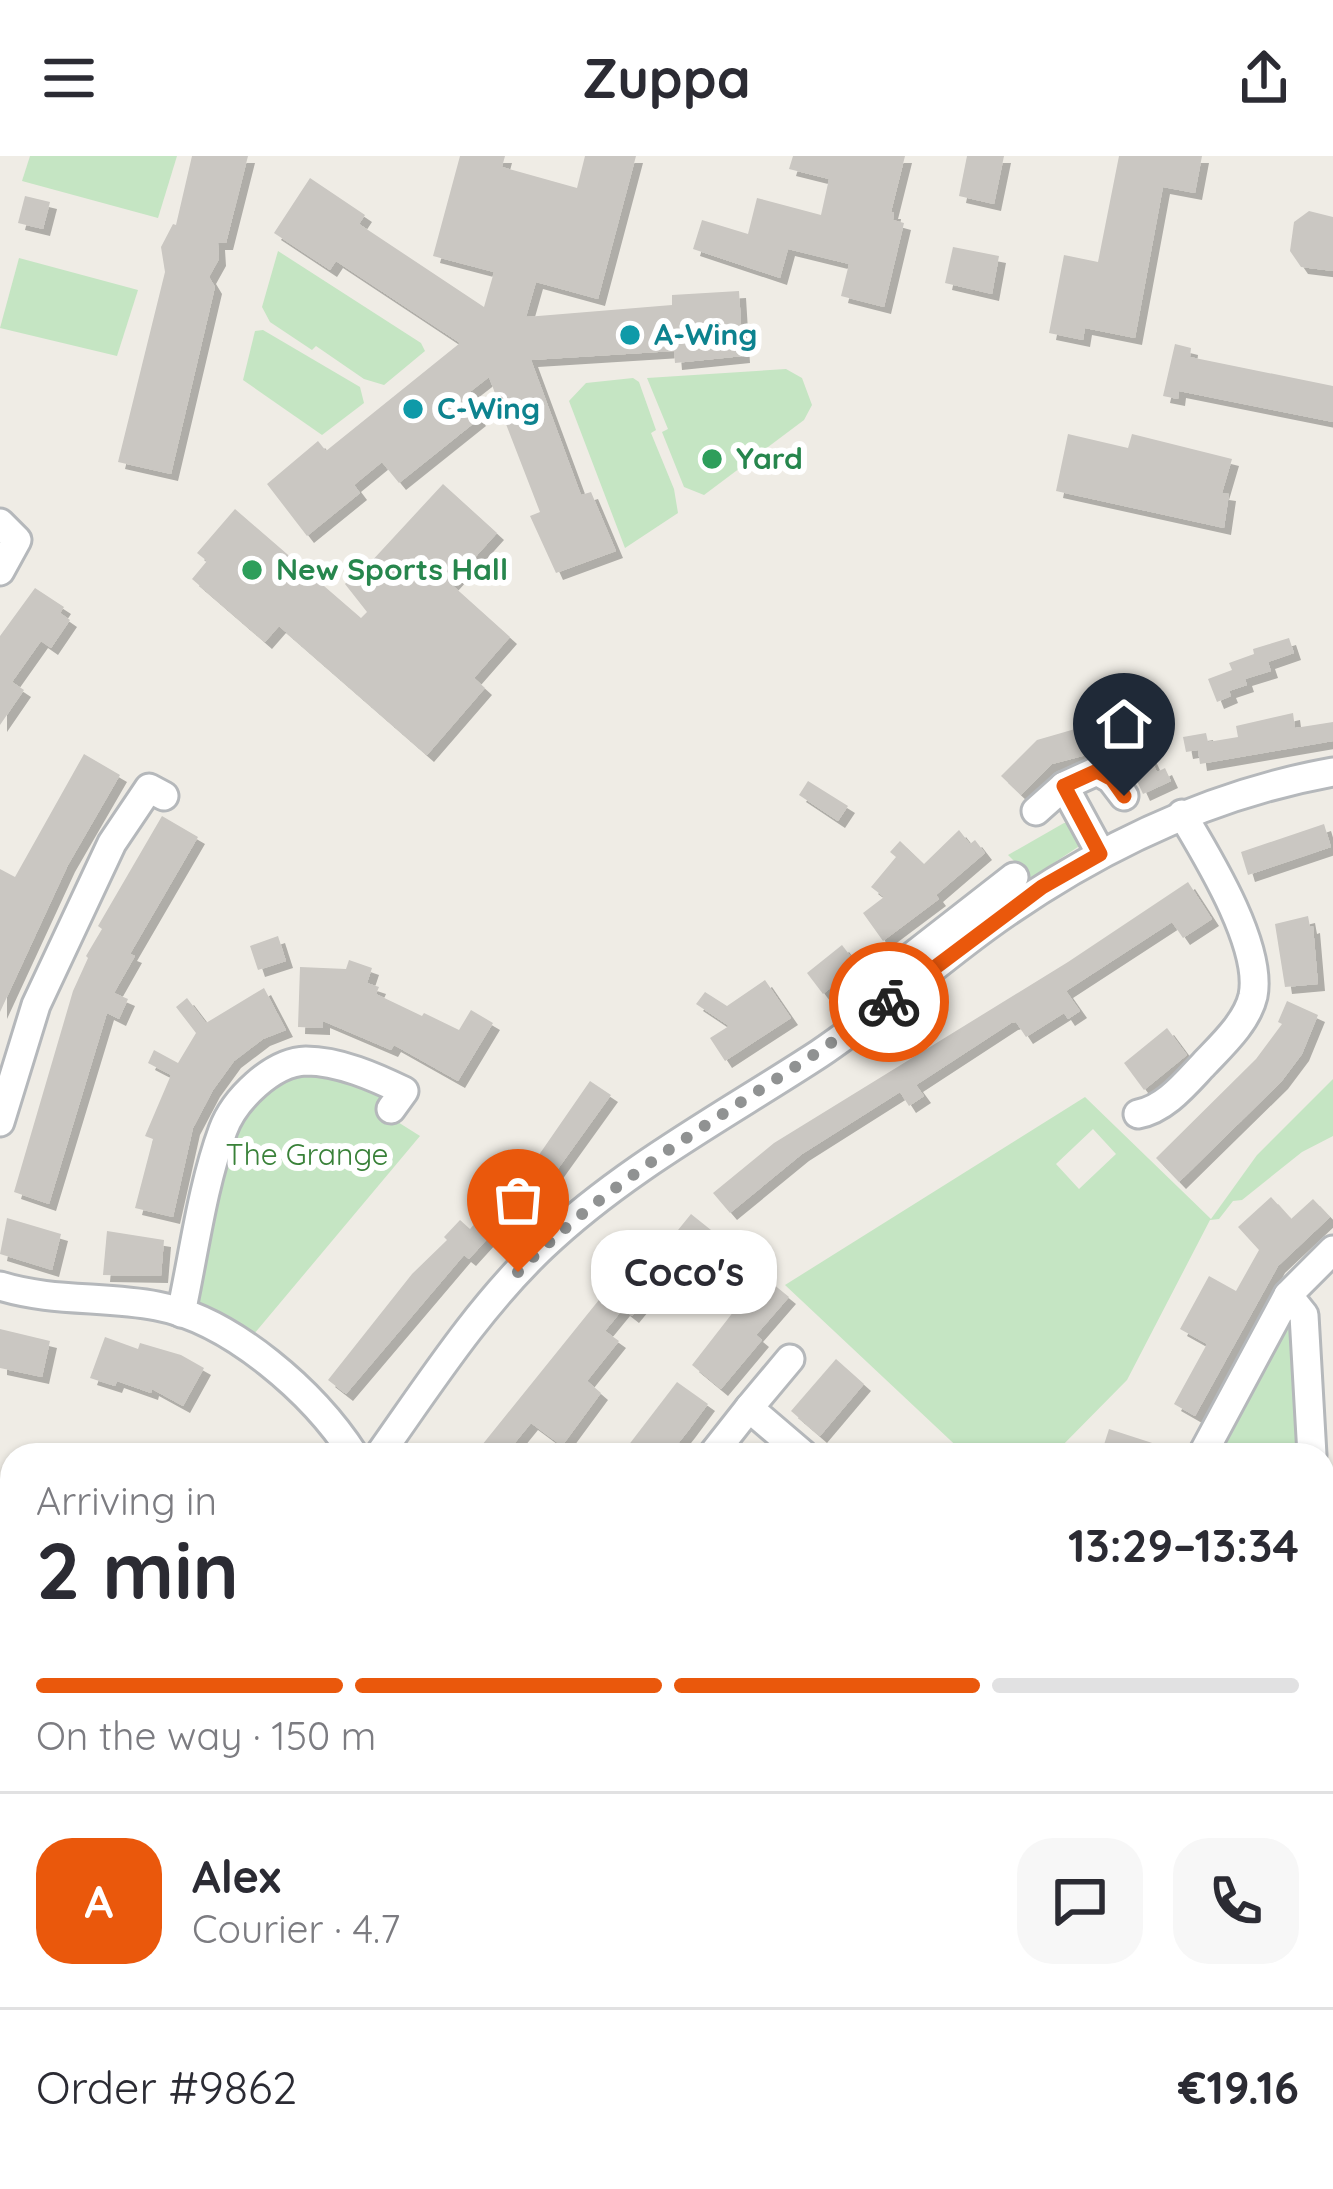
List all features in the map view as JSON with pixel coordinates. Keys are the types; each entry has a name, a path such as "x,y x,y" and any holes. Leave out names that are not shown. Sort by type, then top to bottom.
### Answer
{"street":[{"path":"0,523 17,540 0,571"},
{"path":"1036,811 1064,786 1097,771 1112,779 1124,796"},
{"path":"891,974 1100,854 1182,814 1257,788 1333,772"},
{"path":"1064,786 1100,854"},
{"path":"0,1122 36,1005 112,843 149,788 164,796"},
{"path":"1138,1114 1160,1106 1191,1078 1247,1012 1254,992 1238,922 1182,814"},
{"path":"388,1443 487,1307 581,1213 655,1157 823,1051 961,932 1014,877"},
{"path":"181,1313 224,1126 266,1075 304,1061 369,1074 404,1090 392,1109"},
{"path":"1208,1443 1288,1295 1333,1250"},
{"path":"0,1286 181,1313 248,1348 292,1383 344,1443"},
{"path":"1288,1295 1304,1316 1311,1443"},
{"path":"721,1443 790,1359"},
{"path":"749,1408 790,1443"}],"green space":[{"path":"30,156 177,156 158,218 22,181"},
{"path":"278,251 421,343 425,351 384,385 364,379 270,322 262,307"},
{"path":"19,258 138,290 117,356 0,328"},
{"path":"263,330 360,387 364,403 322,435 243,380 255,331"},
{"name":"Yard","path":"786,369 802,378 812,405 804,420 704,495 684,487 647,378"},
{"name":"Yard","path":"633,378 639,382 656,430 651,433 674,489 678,513 625,548 569,401 586,383"},
{"path":"1070,823 1080,841 1078,847 1031,878 1008,855"},
{"name":"The Grange","path":"295,1074 321,1074 390,1094 382,1112 420,1136 249,1340 197,1306 209,1230 220,1173 237,1124 254,1101"},
{"path":"1333,1079 1333,1136 1302,1152 1242,1200 1233,1201 1219,1219 1210,1220 1127,1380 1065,1443 953,1443 785,1285 1085,1097 1211,1219 1257,1155","holes":["1093,1129 1116,1154 1079,1189 1056,1164"]},
{"path":"1287,1318 1297,1325 1302,1443 1225,1443 1282,1337 1278,1330"}],"building":[{"path":"192,156 248,156 226,243 218,243 219,259 209,277 215,287 171,474 118,462 165,272 161,247 176,225"},
{"path":"460,156 505,156 502,167 577,188 585,156 636,156 598,299 536,282 526,317 672,305 672,295 739,291 743,356 675,363 674,351 531,360 581,495 591,492 616,551 556,573 530,516 540,512 504,419 516,406 507,397 499,404 489,377 462,398 479,419 399,483 382,462 354,485 360,493 307,536 267,484 318,441 326,451 460,343 336,261 330,270 274,233 310,178 365,215 359,224 484,307 494,272 433,256"},
{"path":"793,156 905,156 891,212 893,220 904,223 884,307 841,296 849,264 788,249 780,278 693,249 702,220 748,234 757,198 821,215 829,179 789,169"},
{"path":"967,156 1004,156 994,204 959,196"},
{"path":"1119,156 1202,156 1195,193 1163,187 1135,338 1085,328 1083,340 1049,333 1064,255 1098,262"},
{"path":"25,196 50,202 43,229 18,223"},
{"path":"1309,211 1333,217 1333,271 1301,267 1290,251 1294,222"},
{"path":"953,247 999,256 992,294 945,283"},
{"path":"1175,344 1191,348 1190,357 1333,386 1333,422 1179,391 1178,399 1163,396"},
{"path":"1068,434 1128,448 1132,434 1232,459 1222,493 1229,494 1224,528 1056,491"},
{"path":"443,484 497,533 451,584 510,637 474,678 485,688 427,755 279,626 265,642 192,579 207,561 197,553 235,509 361,618 367,612 345,584 354,574 357,577"},
{"path":"35,588 64,607 60,613 70,620 51,648 41,641 12,682 24,690 0,725 0,636"},
{"path":"1289,638 1294,653 1268,662 1271,671 1245,679 1247,685 1229,691 1231,696 1217,702 1208,679 1232,670 1229,663 1254,654 1253,649"},
{"path":"1293,713 1295,728 1333,722 1333,741 1200,764 1198,750 1186,752 1183,737 1206,733 1208,742 1238,737 1236,726"},
{"path":"1089,725 1125,727 1121,740 1125,754 1094,753 1052,764 1021,795 1001,776 1037,740"},
{"path":"1146,748 1157,772 1165,768 1171,781 1143,794 1126,757"},
{"path":"84,754 120,775 68,865 0,1012 0,869 15,877"},
{"path":"808,781 848,806 838,821 799,795"},
{"path":"162,816 198,837 130,954 135,956 114,993 128,999 119,1019 107,1013 49,1204 14,1192 86,956 102,929 98,926"},
{"path":"1324,824 1331,847 1248,875 1241,852"},
{"path":"959,830 985,853 936,895 939,899 883,941 863,913 884,897 871,887 896,857 890,852 900,841 924,864"},
{"path":"1188,882 1212,919 1183,938 1172,922 1066,991 1080,1011 1068,1019 1064,1013 1026,1037 1016,1022 1011,1023 916,1085 924,1096 909,1106 900,1092 802,1154 730,1213 713,1193 774,1143 1068,962"},
{"path":"1308,916 1318,984 1285,987 1275,924"},
{"path":"278,936 286,961 258,970 250,946"},
{"path":"842,945 858,966 823,994 807,973"},
{"path":"349,960 372,968 367,983 379,987 376,994 422,1016 459,1030 471,1010 493,1023 458,1081 394,1045 391,1050 323,1021 323,1028 298,1027 300,967 346,969"},
{"path":"765,980 791,1018 725,1061 710,1038 729,1026 696,1004 705,992 727,1006"},
{"path":"264,988 286,1030 263,1039 234,1061 213,1090 193,1128 173,1217 135,1208 153,1139 145,1136 171,1075 148,1063 154,1050 178,1063 196,1033 176,1007 187,998 206,1023"},
{"path":"1287,1001 1318,1015 1302,1054 1281,1082 1179,1182 1156,1158 1256,1059 1282,1024 1278,1022"},
{"path":"1167,1028 1187,1055 1144,1090 1124,1063"},
{"path":"590,1081 611,1095 542,1191 506,1232 499,1226 469,1259 464,1255 346,1394 328,1380 460,1220 470,1229 518,1174 523,1178"},
{"path":"1271,1197 1291,1219 1313,1199 1330,1217 1278,1266 1195,1416 1174,1404 1207,1344 1180,1329 1209,1276 1236,1291 1259,1250 1238,1227"},
{"path":"691,1214 711,1230 683,1266 688,1271 676,1286 664,1277 632,1316 623,1309 605,1331 619,1341 587,1381 601,1393 564,1443 531,1423 515,1443 484,1443 615,1280 624,1287 657,1248 661,1251"},
{"path":"7,1218 61,1234 52,1270 0,1254"},
{"path":"107,1231 164,1240 161,1276 103,1275"},
{"path":"762,1275 789,1297 756,1335 762,1340 721,1389 692,1365"},
{"path":"0,1329 50,1341 42,1377 0,1368"},
{"path":"105,1337 138,1349 140,1343 181,1355 204,1368 183,1406 152,1389 151,1393 90,1378"},
{"path":"836,1359 864,1384 820,1436 791,1411"},
{"path":"677,1382 708,1404 678,1443 630,1443"},
{"path":"1109,1429 1152,1443 1105,1443"}],"way so far":[{"path":"518,1272 618,1183 823,1051 889,1002"}],"place":[{"name":"A-Wing","path":"630,335"},
{"name":"C-Wing","path":"413,409"},
{"name":"Yard","path":"712,459"},
{"name":"New Sports Hall","path":"252,570"},
{"name":"Coco's","path":"518,1272"}],"route":[{"path":"889,1002 1042,887 1100,854 1064,786 1104,772 1124,796"}]}
